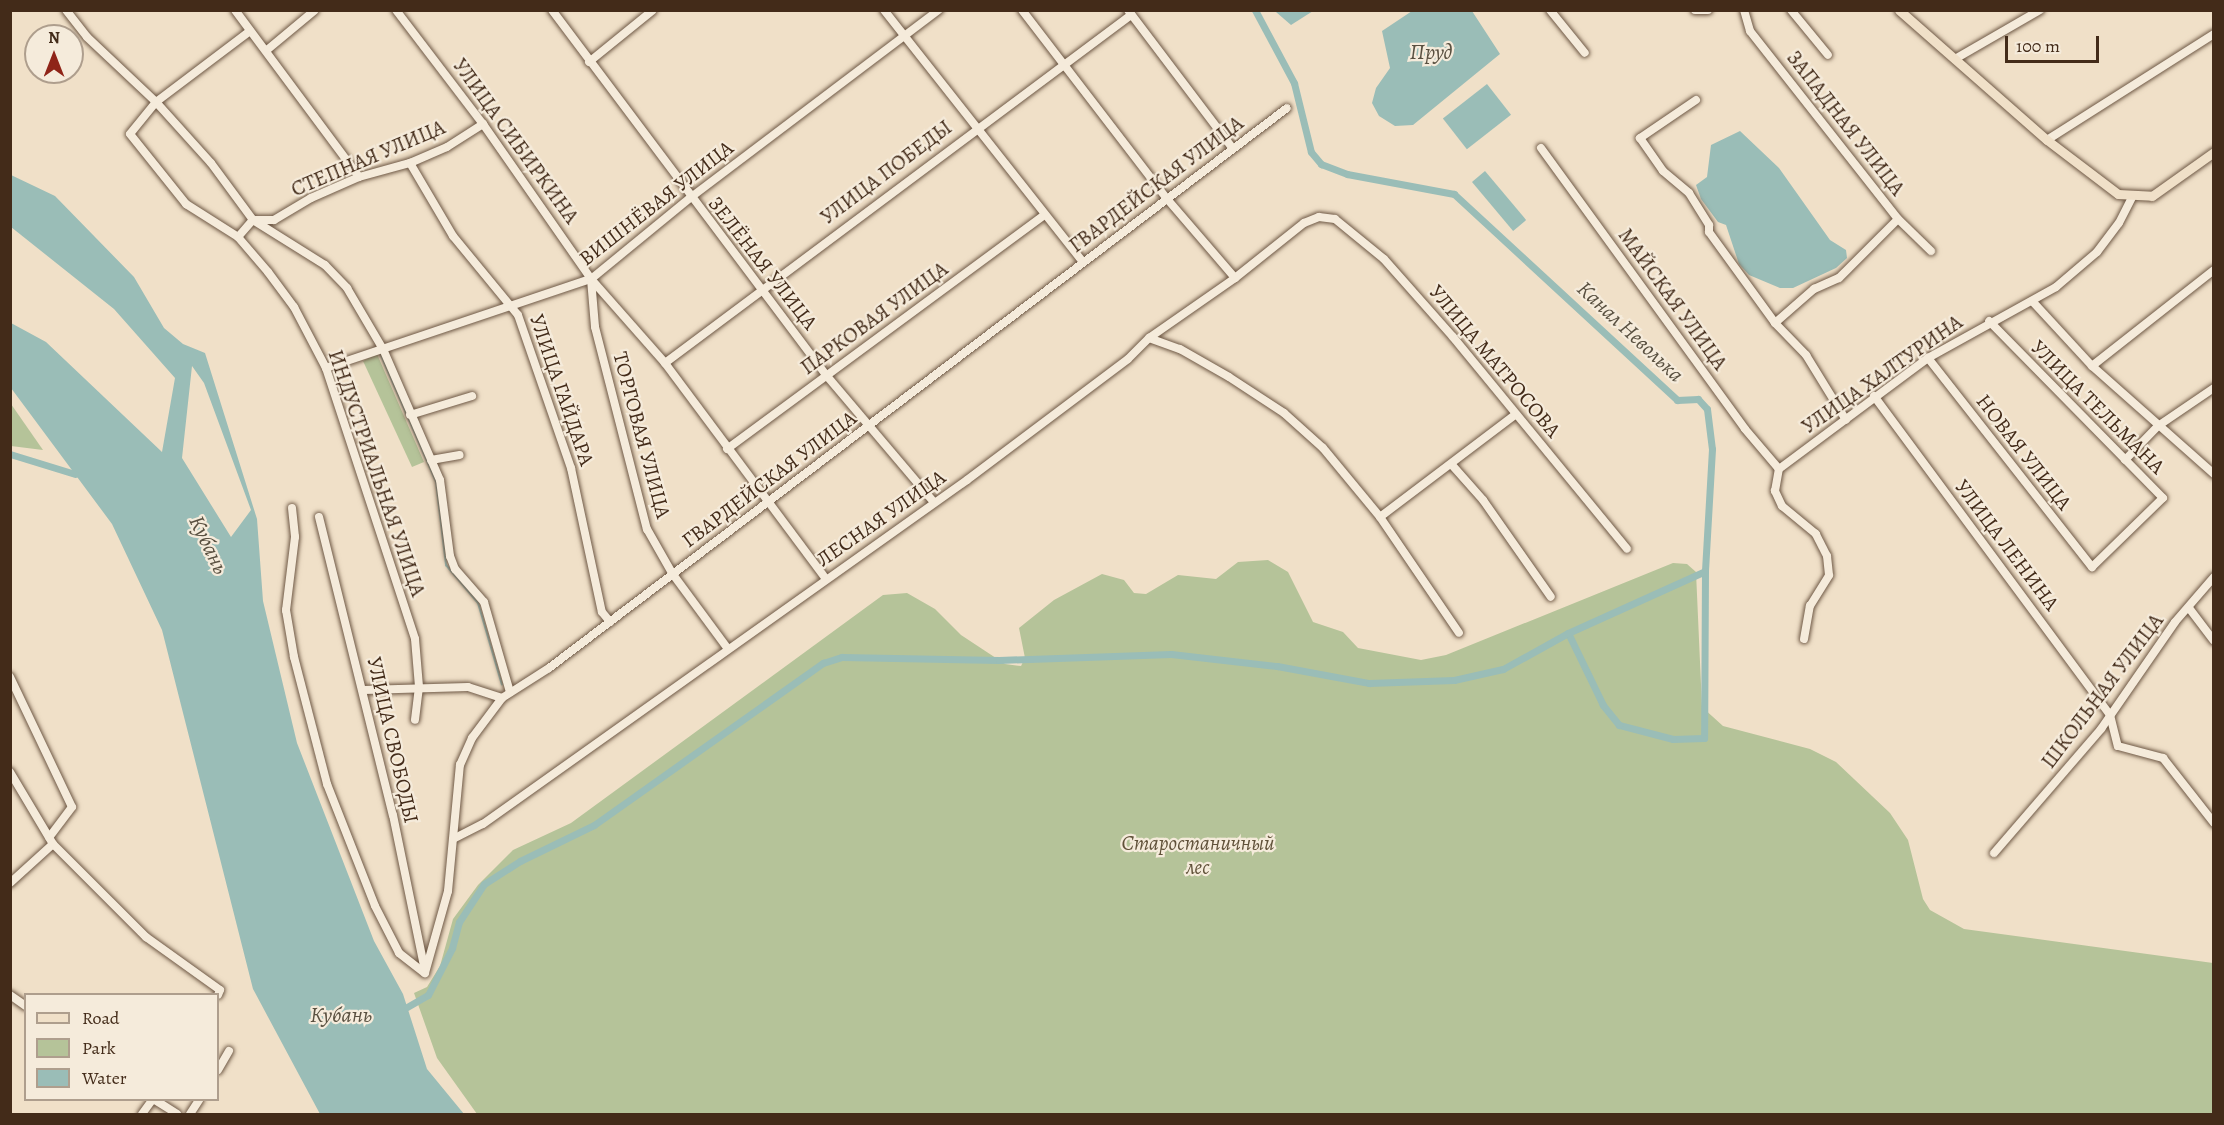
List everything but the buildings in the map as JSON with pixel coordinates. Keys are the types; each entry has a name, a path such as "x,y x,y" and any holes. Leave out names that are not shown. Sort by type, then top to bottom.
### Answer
{"main road":[{"path":"1899,10 2047,140 2103,184 2132,197 2152,195 2214,152"}],"street":[{"path":"66,10 87,37 156,102 211,164 253,220 325,265 347,288 383,349 410,415 441,480 450,556 455,569 484,602 510,692"},
{"path":"235,10 267,50 359,177"},
{"path":"267,50 315,10"},
{"name":"УЛИЦА СИБИРКИНА","path":"396,10 483,124 591,279 665,363 825,578"},
{"name":"ЗЕЛЁНАЯ УЛИЦА","path":"552,10 690,198 826,375 933,501"},
{"path":"589,62 654,10"},
{"path":"884,10 974,129 1083,262"},
{"name":"ВИШНЁВАЯ УЛИЦА","path":"326,368 511,308 591,279 690,198 939,10"},
{"path":"1022,10 1062,66 1168,200 1235,278"},
{"path":"1550,10 1585,53"},
{"path":"1697,12 1708,10"},
{"name":"ЗАПАДНАЯ УЛИЦА","path":"1744,10 1749,31 1898,219 1930,251"},
{"path":"1791,10 1828,55"},
{"path":"1955,59 2040,10"},
{"path":"1130,13 1233,149"},
{"name":"УЛИЦА ПОБЕДЫ","path":"665,363 760,288 1062,66 1130,13"},
{"path":"156,102 250,31"},
{"path":"2047,140 2214,34"},
{"path":"1696,100 1640,138 1663,171 1689,193 1709,225 1709,232 1775,323 1806,356 1846,420"},
{"name":"ИНДУСТРИАЛЬНАЯ УЛИЦА","path":"156,102 130,134 135,144 186,204 238,237 294,307 326,368 415,639 419,687 415,720"},
{"name":"ГВАРДЕЙСКАЯ УЛИЦА","path":"425,973 448,891 455,838 460,765 472,738 502,698 610,622 1287,108"},
{"name":"СТЕПНАЯ УЛИЦА","path":"253,220 274,220 311,198 359,177 410,163 447,147 483,124"},
{"name":"МАЙСКАЯ УЛИЦА","path":"1541,148 1745,429 1779,469"},
{"name":"УЛИЦА ГАЙДАРА","path":"410,163 453,236 518,315 571,468 602,612 610,622"},
{"name":"УЛИЦА ХАЛТУРИНА","path":"1779,469 1928,358 1989,321 2033,302 2097,252 2132,197"},
{"name":"ПАРКОВАЯ УЛИЦА","path":"727,449 1043,216"},
{"name":"ЛЕСНАЯ УЛИЦА","path":"455,838 483,824 933,501 967,480 1128,359 1149,338 1235,278 1304,223 1319,217"},
{"name":"УЛИЦА МАТРОСОВА","path":"1319,217 1335,219 1384,259 1627,549"},
{"path":"1775,323 1814,289 1839,278 1898,219"},
{"path":"238,237 253,220"},
{"path":"2092,366 2214,270"},
{"name":"ТОРГОВАЯ УЛИЦА","path":"591,279 595,327 642,516 672,573 728,649"},
{"path":"2033,302 2092,366 2214,474"},
{"name":"УЛИЦА ТЕЛЬМАНА","path":"1989,321 2163,498 2092,567"},
{"path":"1149,338 1210,366 1284,413 1338,462 1380,517 1459,633"},
{"name":"НОВАЯ УЛИЦА","path":"1928,358 2092,567"},
{"path":"2125,460 2158,426 2214,388"},
{"path":"410,415 472,396"},
{"name":"УЛИЦА ЛЕНИНА","path":"1874,396 2110,715"},
{"path":"1380,517 1452,465 1515,415"},
{"path":"431,460 460,455"},
{"path":"1452,465 1484,500 1551,597"},
{"path":"1779,469 1775,491 1782,506 1816,534 1827,556 1829,575 1810,606 1804,639"},
{"path":"292,508 295,537 286,610 294,657 327,784 375,906 399,953 425,973"},
{"name":"УЛИЦА СВОБОДЫ","path":"320,517 364,690 425,973"},
{"name":"ШКОЛЬНАЯ УЛИЦА","path":"1994,853 2110,715 2214,577"},
{"path":"2189,608 2214,641"},
{"path":"10,677 72,807 51,840 10,883"},
{"path":"364,690 468,687 502,698"},
{"path":"2110,715 2118,746 2163,758 2214,823"},
{"path":"10,772 51,840 146,937 219,993"},
{"path":"10,995 24,1005"},
{"path":"219,1068 229,1051"},
{"path":"142,1114 153,1101"},
{"path":"156,1101 177,1114"},
{"path":"190,1114 198,1101"}],"green space":[{"path":"377,354 424,462 412,467 363,361"},
{"path":"11,404 43,450 11,446"},
{"name":"Старостаничный лес","path":"1268,560 1288,572 1313,622 1343,632 1358,648 1421,660 1446,655 1673,563 1687,564 1696,572 1702,707 1723,726 1810,749 1836,762 1890,813 1908,840 1923,899 1930,910 1964,929 2213,963 2213,1114 477,1114 437,1058 414,993 427,987 440,966 453,919 478,885 513,850 571,823 883,595 907,593 935,609 961,635 1005,664 1021,666 1025,658 1019,628 1054,600 1102,574 1124,580 1134,593 1146,594 1178,575 1216,579 1238,562"}],"water":[{"path":"1276,10 1313,11 1291,25"},
{"name":"Пруд","path":"1412,11 1472,11 1500,54 1413,125 1395,126 1379,116 1372,103 1376,88 1390,68 1382,31"},
{"path":"1487,84 1511,115 1467,149 1443,118"},
{"path":"1740,131 1779,168 1830,240 1846,250 1847,258 1836,268 1793,288 1780,288 1749,275 1739,264 1726,225 1718,222 1701,199 1696,185 1707,177 1711,145"},
{"path":"1485,171 1526,220 1513,231 1472,182"},
{"name":"Кубань","path":"11,175 55,196 134,277 164,328 183,344 205,353 257,519 263,601 297,743 374,941 403,994 427,1069 464,1114 320,1114 253,989 162,630 112,524 11,388 11,323 46,342 162,452 175,378 114,309 11,227","holes":["192,366 204,383 251,510 231,537 182,458"]}],"waterway":[{"name":"Канал Неволька","path":"1255,10 1294,83 1311,152 1321,164 1347,174 1454,194 1677,400 1698,399 1707,409 1712,449 1705,571 1704,738 1673,739 1619,725 1603,705 1568,633"},
{"path":"380,353 436,482 446,565 478,603 502,685"},
{"path":"10,454 75,474"},
{"path":"407,1007 428,995 452,948 459,922 484,884 520,861 594,825 823,663 842,657 999,660 1171,654 1277,666 1369,683 1454,680 1503,669 1568,633 1705,571"}]}
